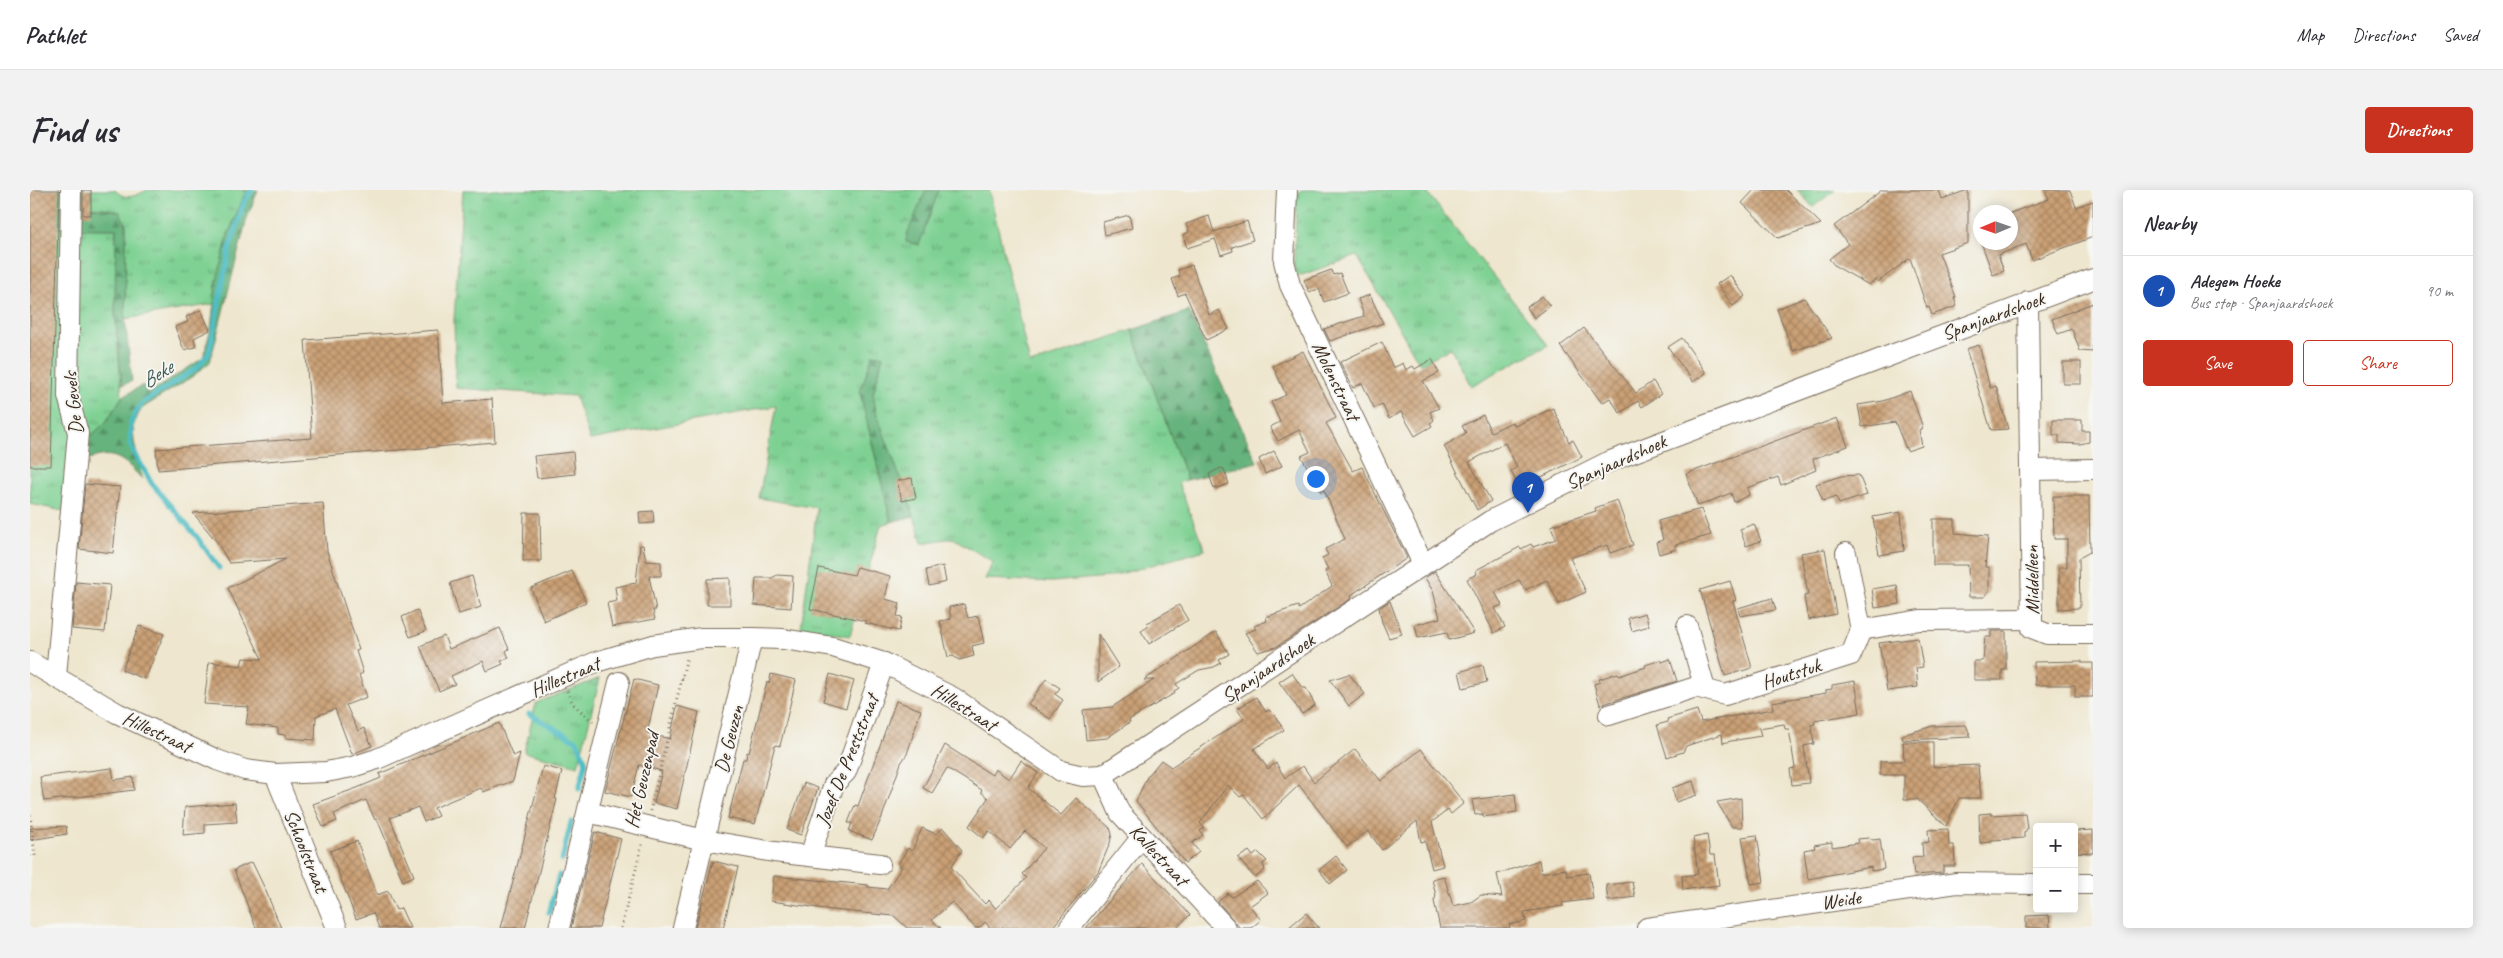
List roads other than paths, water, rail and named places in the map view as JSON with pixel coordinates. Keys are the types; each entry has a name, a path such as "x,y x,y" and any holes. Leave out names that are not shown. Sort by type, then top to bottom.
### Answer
{"street":[{"name":"De Gevels","path":"56,676 78,433 68,396 71,190"},
{"name":"Molenstraat","path":"1287,190 1284,261 1290,285 1423,564"},
{"name":"Spanjaardshoek","path":"1104,775 1490,521 1608,462 2093,279"},
{"name":"Middelleen","path":"2028,302 2032,628 2047,634 2093,634"},
{"path":"2030,470 2093,469"},
{"path":"1846,553 1861,630 1920,620 2032,618"},
{"path":"1687,626 1705,689"},
{"name":"Houtstuk","path":"1609,715 1696,687 1725,695 1851,655 1861,630"},
{"name":"De Geuzen","path":"683,928 752,638"},
{"name":"Hillestraat","path":"30,662 117,713 216,760 245,770 275,774 326,772 352,767 377,759 596,662 653,645 691,639 783,639 833,647 884,664 954,698 1061,771 1084,776 1104,775"},
{"name":"Jozef De Preststraat","path":"810,856 834,784 846,772 884,664"},
{"path":"559,928 619,682"},
{"name":"Schoolstraat","path":"275,774 337,928"},
{"name":"Kallestraat","path":"1104,775 1120,813 1141,838 1226,928"},
{"path":"588,812 704,840"},
{"path":"1069,928 1141,838"},
{"name":"Jozef De Preststraat","path":"704,840 774,852 880,864"},
{"name":"Weide","path":"1647,928 1957,883 2033,884"},
{"path":"2078,884 2093,884"}],"waterway":[{"name":"Beke","path":"219,568 197,537 152,484 130,445 131,422 141,404 197,368 209,353 229,251 244,202 252,190"},
{"name":"Beke","path":"529,714 577,741 586,762 579,789"},
{"name":"Beke","path":"562,860 571,822"},
{"name":"Beke","path":"549,913 559,875"}],"place":[{"name":"Adegem Hoeke","path":"1528,513"}]}
